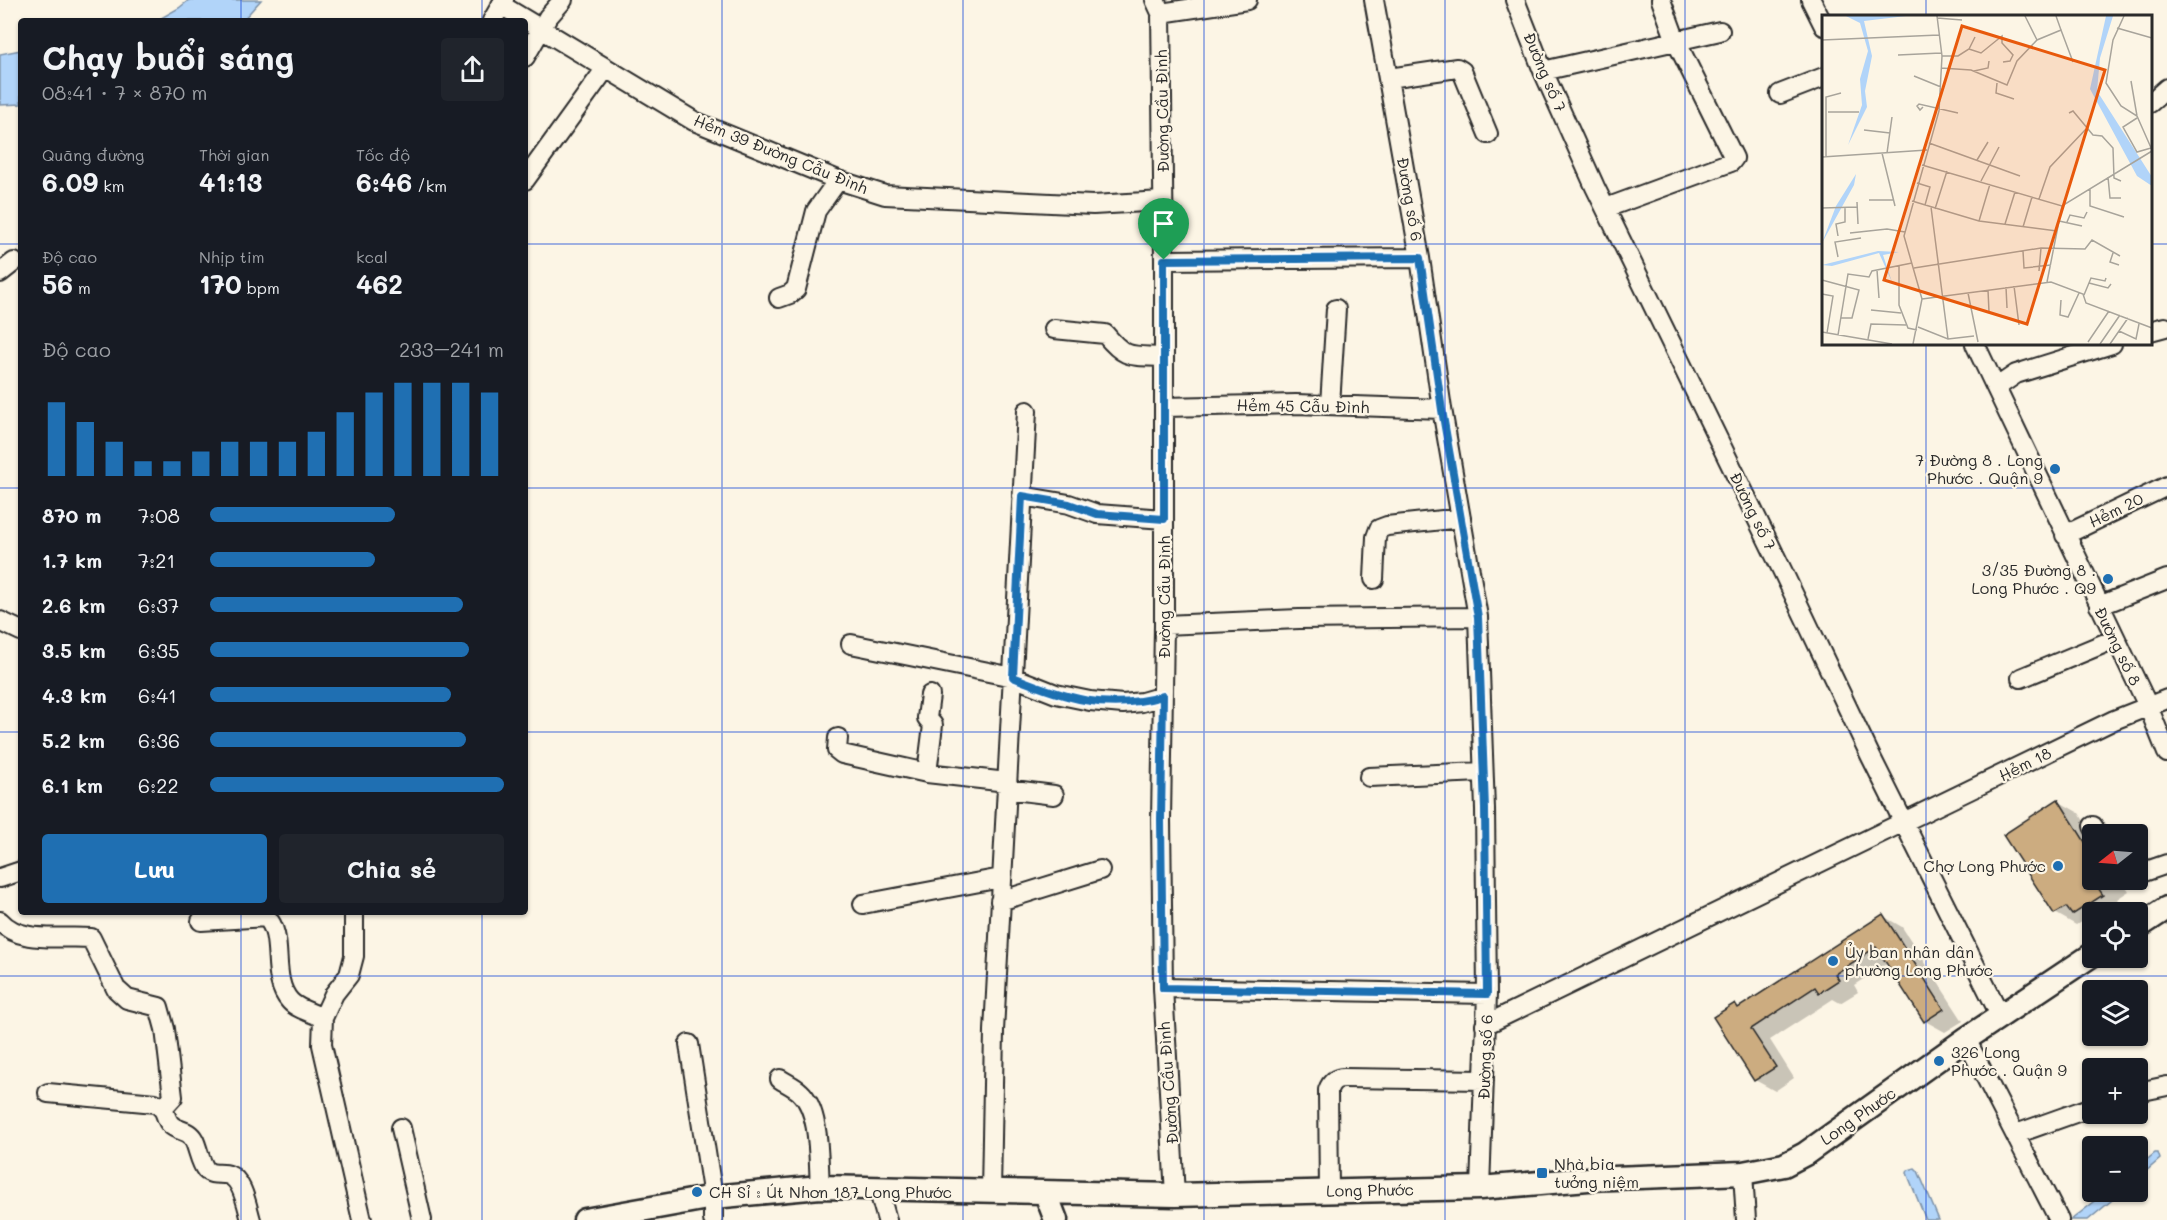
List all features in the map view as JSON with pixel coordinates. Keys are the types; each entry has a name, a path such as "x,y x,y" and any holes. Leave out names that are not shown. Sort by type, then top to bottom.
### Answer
{"street":[{"path":"528,52 553,10 563,0"},
{"path":"1158,6 1247,0"},
{"name":"Đường số 6","path":"1374,0 1420,258 1442,410 1478,617 1485,809 1487,994 1480,1188"},
{"name":"Đường số 7","path":"1515,0 1543,71 1606,208 1904,824 2001,1017"},
{"path":"1606,208 1731,162 1734,158 1676,41 1661,0"},
{"path":"1811,0 1822,22"},
{"path":"494,18 502,2"},
{"name":"Hẻm 39 Đường Cẫu Đình","path":"502,2 525,18"},
{"name":"Đường Cầu Đình","path":"1158,6 1164,260 1164,625 1161,820 1163,988 1175,1196"},
{"name":"Hẻm 39 Đường Cẫu Đình","path":"528,20 709,128 838,180 885,195 1093,205 1163,201"},
{"path":"1543,71 1720,32"},
{"path":"528,176 606,68"},
{"path":"1389,78 1457,68 1462,71 1488,134"},
{"path":"1780,94 1822,77"},
{"path":"2152,102 2167,88"},
{"path":"779,298 790,294 796,288 816,211 838,180"},
{"path":"1164,260 1420,258"},
{"path":"1330,405 1336,309"},
{"path":"1054,329 1105,334 1119,351 1128,355 1164,357"},
{"name":"Đường số 8","path":"1976,345 2148,706 2167,753"},
{"path":"1997,387 2016,374 2109,345"},
{"name":"Hẻm 45 Cẫu Đình","path":"1164,407 1296,404 1442,410"},
{"path":"991,1192 994,1031 1001,878 1027,411"},
{"name":"Hẻm 20","path":"2065,535 2167,486"},
{"path":"1022,496 1069,504 1097,514 1164,519"},
{"path":"1374,579 1376,537 1379,529 1387,526 1461,518"},
{"path":"2099,606 2167,579"},
{"path":"1164,625 1299,619 1478,617"},
{"path":"0,621 18,630"},
{"path":"2021,678 2115,639"},
{"path":"851,644 1013,677 1056,694 1090,701 1123,704 1163,696"},
{"path":"927,773 933,725 927,718 930,695"},
{"name":"Hẻm 18","path":"1485,1025 1904,824 2114,720 2167,699"},
{"path":"838,738 837,750 842,754 927,773 1054,795"},
{"path":"1369,777 1482,772"},
{"path":"2148,871 2167,864"},
{"path":"1000,901 1100,870"},
{"path":"0,878 18,872"},
{"path":"863,904 1001,878"},
{"path":"2148,920 2167,908"},
{"path":"354,915 354,956 349,975 334,994 323,1018 322,1045 362,1220"},
{"path":"201,921 266,917 273,928 282,990 290,1002 323,1018"},
{"path":"0,921 6,928 22,936 91,938 116,989 127,999 159,1007 165,1029 173,1097 163,1108"},
{"name":"Long Phước","path":"585,1220 713,1197 820,1187 1175,1196 1480,1188 1588,1179 1743,1173 1784,1166 1805,1154 1966,1039 2082,962"},
{"path":"1163,988 1487,994"},
{"path":"1966,1039 2059,1220"},
{"path":"689,1044 713,1197 713,1220"},
{"path":"1329,1191 1328,1090 1330,1083 1338,1078 1484,1080"},
{"path":"780,1079 801,1092 813,1114 820,1187"},
{"path":"2148,1090 2167,1086"},
{"path":"48,1093 155,1103 163,1108 169,1123 186,1130 191,1135 206,1170 212,1173 228,1174 237,1181 251,1220"},
{"path":"2016,1134 2082,1111"},
{"path":"401,1128 422,1220"},
{"path":"1743,1173 1746,1220"},
{"path":"878,1188 887,1220"},
{"path":"1046,1194 1056,1220"}],"water":[{"path":"189,0 261,0 245,18 161,18"},
{"path":"18,51 18,104 0,105 0,54"},
{"path":"2158,1153 2160,1159 2148,1169 2148,1159"},
{"path":"1915,1168 1939,1220 1926,1220 1907,1173 1908,1170"},
{"path":"2094,1202 2110,1202 2088,1220 2071,1220"}],"building":[{"name":"Chợ Long Phước","path":"2058,799 2082,837 2082,890 2100,890 2103,895 2092,902 2082,902 2082,909 2072,915 2066,907 2054,914 2003,835"},
{"name":"Ủy ban nhân dân phường Long Phước","path":"1883,914 1944,1009 1924,1022 1876,947 1835,974 1839,980 1819,993 1815,987 1751,1029 1776,1067 1754,1081 1713,1017 1735,1003 1738,1008"}],"place":[{"name":"7 Đường 8 . Long Phước . Quận 9","path":"2055,469"},
{"name":"3/35 Đường 8 . Long Phước . Q9","path":"2108,579"},
{"name":"Chợ Long Phước","path":"2058,866"},
{"name":"Ủy ban nhân dân phường Long Phước","path":"1833,961"},
{"name":"326 Long Phước . Quận 9","path":"1939,1061"},
{"name":"Nhà bia tưởng niệm","path":"1542,1173"},
{"name":"CH Sỉ : Út Nhơn 187 Long Phước","path":"697,1192"}],"route":[{"path":"1420,258 1442,410 1478,617 1485,809 1487,994 1163,988 1161,820 1163,696 1123,704 1090,701 1056,694 1013,677 1022,496 1069,504 1097,514 1164,519 1164,260 1420,258"}]}
